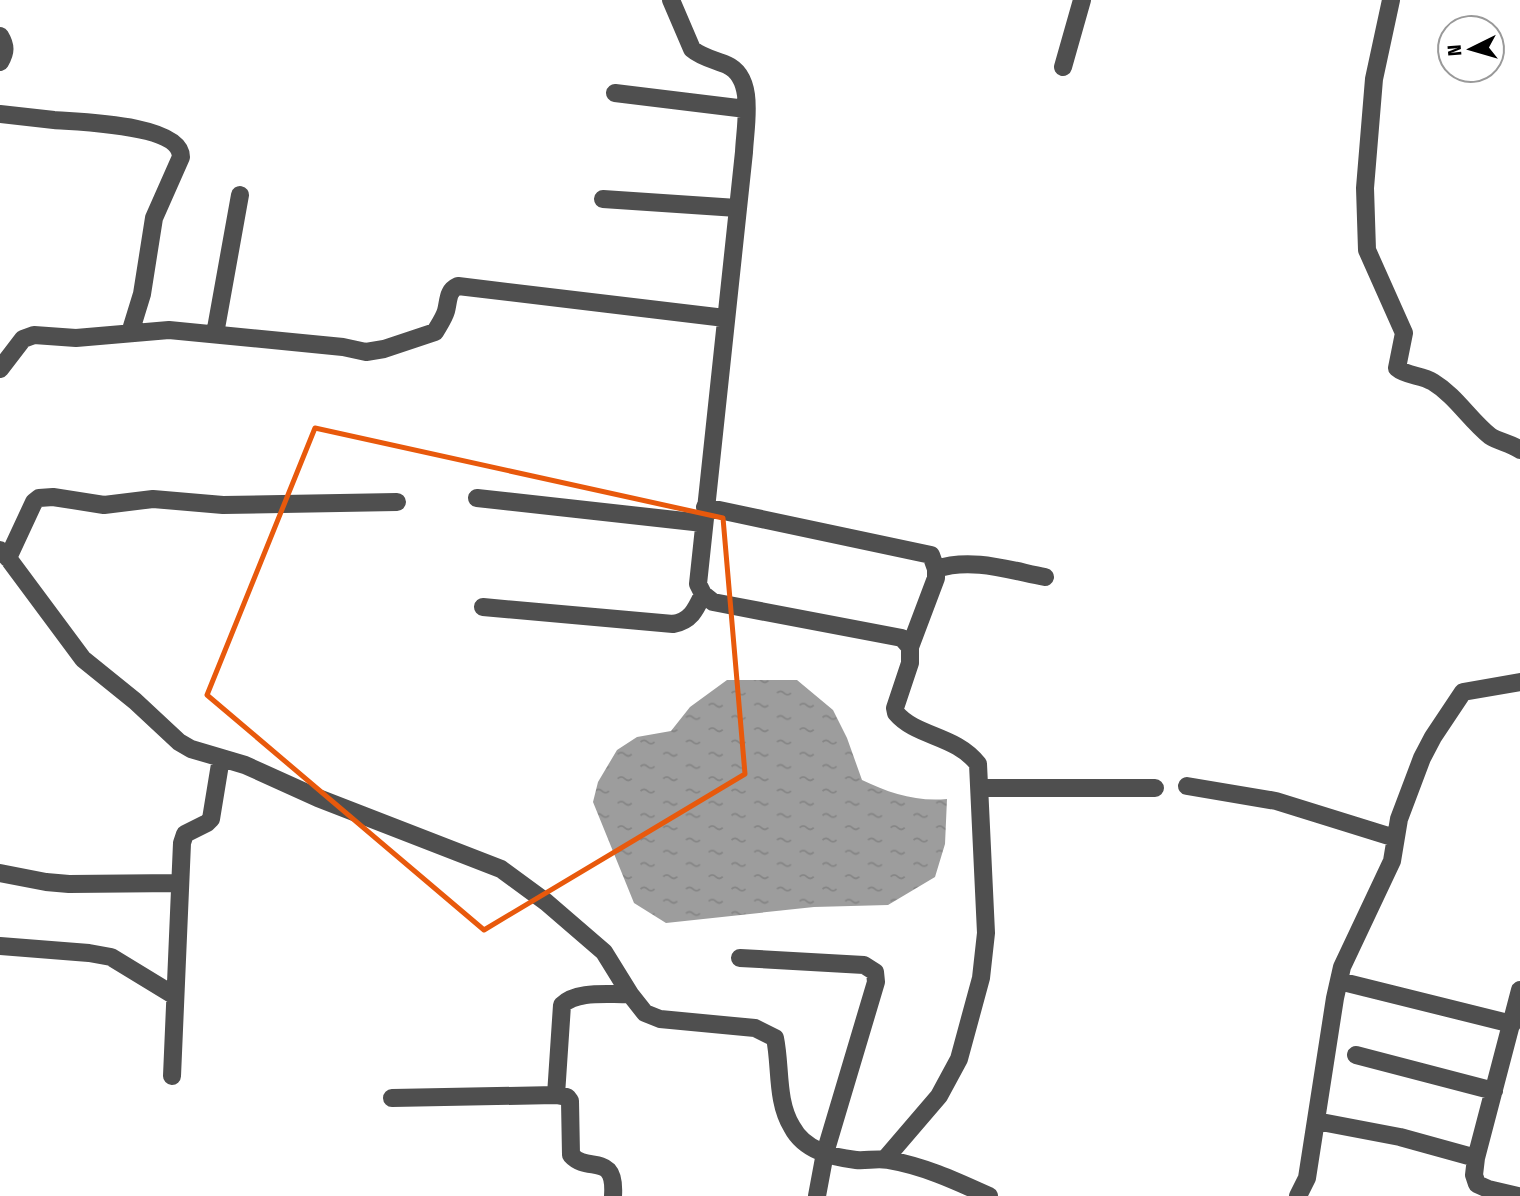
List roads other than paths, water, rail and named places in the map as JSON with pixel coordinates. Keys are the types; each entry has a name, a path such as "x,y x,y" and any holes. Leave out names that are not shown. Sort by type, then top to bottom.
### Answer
{"street":[{"path":"671,0 692,48 697,53 730,66 740,74 745,87 746,109 737,208 698,584 703,594 713,602 902,638 910,648"},
{"path":"1063,67 1082,0"},
{"path":"1391,0 1374,79 1365,188 1367,250 1402,327 1404,339 1397,368 1400,372 1432,380 1459,402 1493,438 1520,450"},
{"path":"0,36 5,44 0,62"},
{"path":"615,93 746,109"},
{"path":"0,114 126,125 162,137 178,145 181,150 181,157 154,218 142,294 130,333"},
{"path":"215,334 240,195"},
{"path":"603,199 737,208"},
{"path":"0,369 23,338 34,335 76,338 169,330 343,347 366,352 384,349 435,332 446,313 449,294 458,286 725,318"},
{"path":"397,502 223,505 153,499 104,505 53,497 38,498 4,554 83,659 135,701 179,742 191,749 233,761 318,798 501,869 546,902 604,952 645,1013 660,1019 755,1028 775,1038 782,1104 790,1125 801,1141 825,1153 857,1160 885,1159 944,1175 989,1196"},
{"path":"477,498 704,515 931,555 936,578 910,648 910,663 895,708 896,713 907,723 960,746 978,764 986,933 981,978 959,1059 939,1096 885,1159"},
{"path":"936,569 951,564 969,563 1045,577"},
{"path":"483,607 673,624 684,622 693,614 703,594"},
{"path":"1298,1196 1307,1178 1339,981 1348,955 1392,861 1399,819 1422,758 1463,692 1520,682"},
{"path":"172,1076 182,843 185,834 211,819 233,761"},
{"path":"1187,786 1276,801 1395,838"},
{"path":"981,788 1155,788"},
{"path":"0,873 69,884 180,883"},
{"path":"0,946 111,957 175,996"},
{"path":"740,958 864,965 876,972 876,982 825,1153 817,1196"},
{"path":"1339,981 1512,1024"},
{"path":"1518,1196 1477,1184 1474,1175 1476,1158 1520,990"},
{"path":"556,1095 562,1005 568,999 580,996 630,994"},
{"path":"1356,1055 1494,1091"},
{"path":"392,1098 566,1097 570,1101 571,1155 577,1161 607,1169 612,1178 614,1196"},
{"path":"1316,1121 1400,1137 1476,1158"}],"water":[{"path":"727,680 797,680 833,710 847,738 862,780 903,796 947,799 945,844 935,877 888,905 814,907 666,923 634,903 593,802 598,782 617,750 637,737 671,731 690,707"}]}
